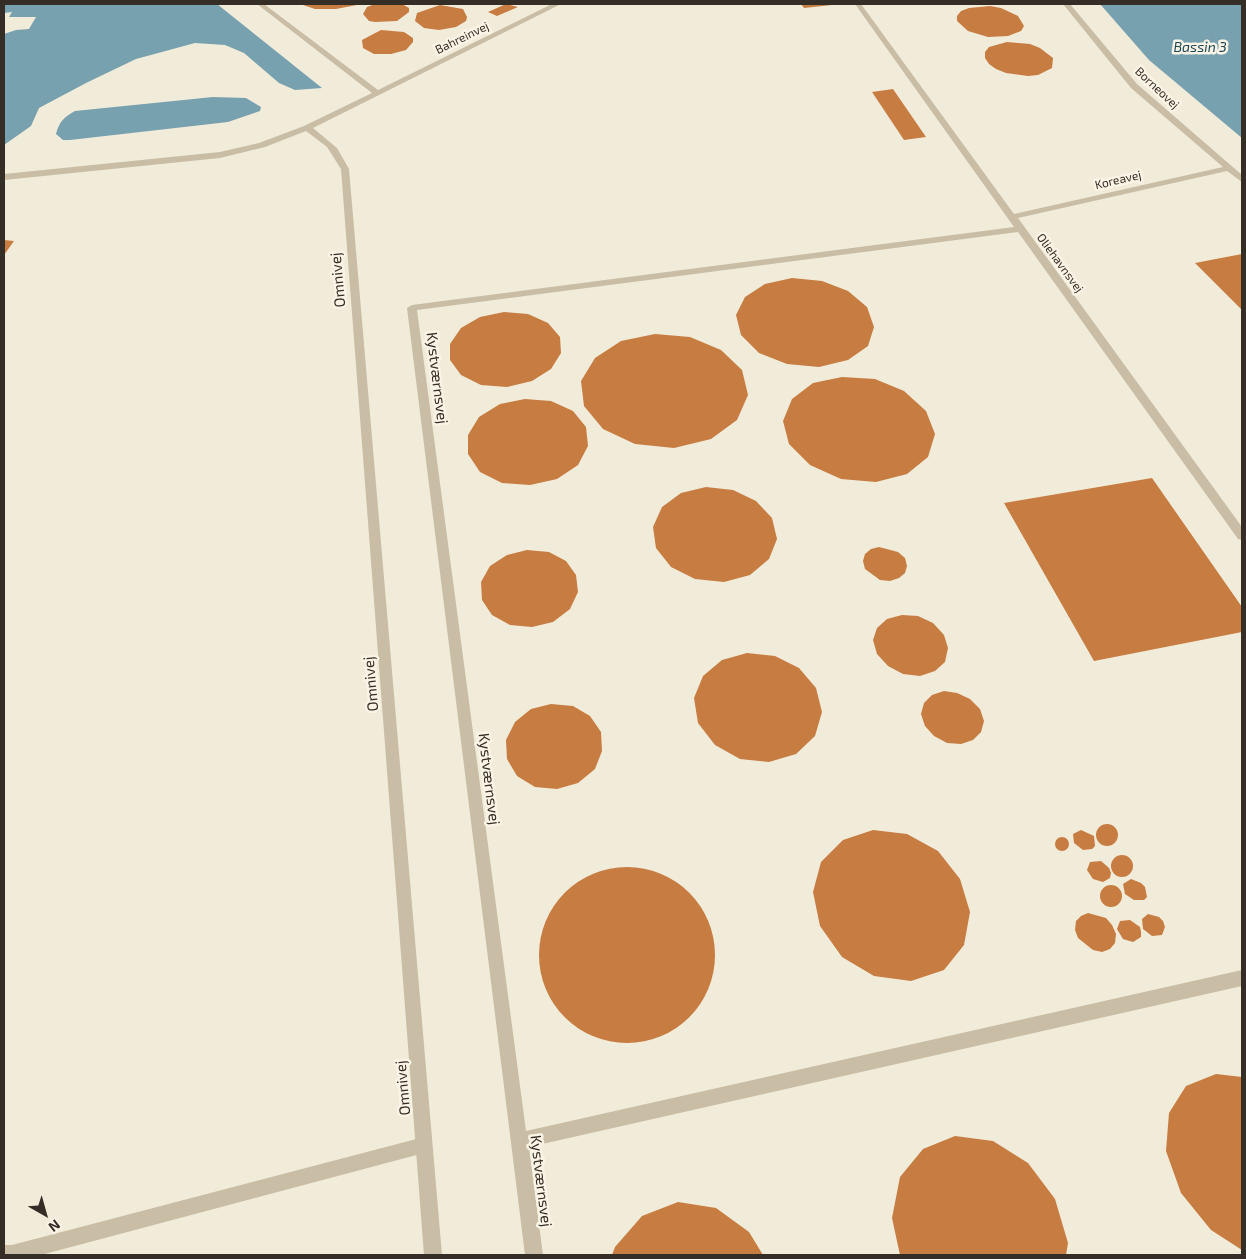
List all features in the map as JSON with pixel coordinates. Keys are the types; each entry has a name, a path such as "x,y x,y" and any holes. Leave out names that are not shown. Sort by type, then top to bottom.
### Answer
{"street":[{"path":"4,177 220,155 262,145 306,128 378,93 260,4"},
{"name":"Bahreinvej","path":"378,93 557,4"},
{"name":"Oliehavnsvej","path":"858,4 1242,536"},
{"name":"Borneovej","path":"1066,4 1134,86 1242,179"},
{"name":"Omnivej","path":"306,128 329,142 339,152 345,169 433,1255"},
{"name":"Koreavej","path":"1012,217 1229,168"},
{"name":"Kystværnsvej","path":"534,1255 412,308 1020,229"},
{"path":"519,1141 1242,978"},
{"path":"4,1254 12,1254 424,1145"}],"water":[{"path":"4,4 217,4 322,88 295,90 279,83 244,53 225,45 195,43 136,59 39,108 31,126 4,145 4,34 16,30 29,29 36,17 9,17 12,12 4,13"},
{"name":"Bassin 3","path":"1100,4 1242,4 1242,138 1149,60"},
{"path":"213,97 246,98 261,107 260,111 228,122 70,140 63,140 56,134 63,120 75,111"}],"building":[{"path":"300,4 362,4 336,9 315,9"},
{"path":"375,4 402,4 409,8 409,12 397,21 369,21 363,14 367,7"},
{"path":"506,4 518,7 497,16 488,12"},
{"path":"801,4 832,4 832,5 804,8"},
{"path":"440,5 463,9 467,17 466,21 456,27 439,30 424,28 415,21 417,13"},
{"path":"990,6 1001,8 1018,16 1024,26 1021,31 1008,36 988,37 968,31 957,21 957,16 961,11 969,8"},
{"path":"381,30 404,32 413,38 413,42 406,50 391,54 374,54 363,48 362,40"},
{"path":"1007,42 1030,44 1040,48 1053,58 1052,68 1038,75 1028,76 1006,73 996,69 985,58 985,52 989,47"},
{"path":"893,89 926,137 904,140 872,92"},
{"path":"4,240 14,241 4,255"},
{"path":"1242,254 1242,310 1195,263"},
{"path":"792,278 822,281 848,291 867,307 874,327 868,346 848,360 819,367 787,364 759,353 741,335 736,315 745,297 765,284"},
{"path":"504,312 528,314 548,323 560,337 561,353 551,369 532,381 507,387 481,385 461,375 450,360 450,344 461,328 480,317"},
{"path":"655,334 690,337 721,350 742,370 748,395 737,420 711,439 674,448 635,444 603,429 584,406 581,381 595,358 621,341"},
{"path":"842,377 875,379 904,391 926,411 935,434 928,457 907,474 876,482 841,479 810,465 789,444 783,421 792,399 813,383"},
{"path":"525,399 551,401 573,411 586,427 588,446 578,465 557,479 530,485 502,483 480,472 468,454 468,435 479,417 500,404"},
{"path":"1152,478 1242,607 1242,632 1094,661 1004,503"},
{"path":"706,487 733,490 756,501 772,518 777,539 769,559 750,575 724,582 695,579 671,567 656,548 653,527 662,507 681,493"},
{"path":"879,547 898,552 905,558 907,566 905,573 899,578 890,581 880,580 865,569 863,561 865,554 871,549"},
{"path":"527,550 549,552 566,561 576,575 578,592 570,609 553,622 532,627 510,625 492,615 482,600 481,582 490,566 507,555"},
{"path":"902,615 918,616 933,623 944,635 948,648 945,662 935,671 920,676 903,674 888,666 877,654 873,640 877,628 887,619"},
{"path":"747,653 775,656 799,668 816,688 822,712 815,736 796,754 769,762 740,759 715,745 698,723 694,698 703,676 722,660"},
{"path":"944,691 957,693 970,699 980,709 984,721 981,732 973,740 961,744 947,743 934,736 925,726 921,714 924,703 932,695"},
{"path":"551,704 573,706 590,716 601,732 602,751 595,769 578,783 557,789 535,787 517,776 507,759 506,740 515,722 531,709"},
{"path":"1107,824 1115,827 1118,835 1115,843 1107,846 1099,843 1096,835 1099,827"},
{"path":"873,830 907,834 938,851 960,879 970,912 964,945 944,970 911,981 874,976 842,957 820,926 813,892 821,862 843,840"},
{"path":"1081,830 1094,836 1095,846 1092,849 1083,850 1074,843 1073,834"},
{"path":"1062,837 1067,839 1069,844 1067,849 1062,851 1057,849 1055,844 1057,839"},
{"path":"1122,855 1130,858 1133,866 1130,874 1122,877 1114,874 1111,866 1114,858"},
{"path":"1101,861 1109,868 1111,873 1110,878 1103,882 1093,879 1087,870 1090,862"},
{"path":"627,867 661,874 683,887 695,899 708,921 715,955 708,989 695,1011 683,1023 661,1036 627,1043 593,1036 571,1023 559,1011 546,989 539,955 546,921 559,899 571,887 593,874"},
{"path":"1131,879 1145,887 1147,897 1144,900 1134,900 1125,894 1123,884"},
{"path":"1111,885 1119,888 1122,896 1119,904 1111,907 1103,904 1100,896 1103,888"},
{"path":"1088,913 1106,918 1112,925 1116,934 1115,943 1110,949 1102,952 1093,950 1078,938 1075,930 1076,921"},
{"path":"1148,914 1159,917 1163,921 1165,927 1162,935 1152,936 1143,929 1142,919"},
{"path":"1130,920 1140,927 1141,932 1141,937 1133,942 1123,939 1117,929 1120,921"},
{"path":"1216,1074 1242,1077 1242,1250 1211,1230 1181,1193 1166,1151 1169,1113 1186,1086"},
{"path":"955,1136 993,1141 1028,1163 1055,1199 1068,1243 1066,1255 900,1255 892,1218 900,1177 923,1149"},
{"path":"678,1202 716,1208 749,1232 763,1255 612,1255 615,1247 642,1216"}]}
